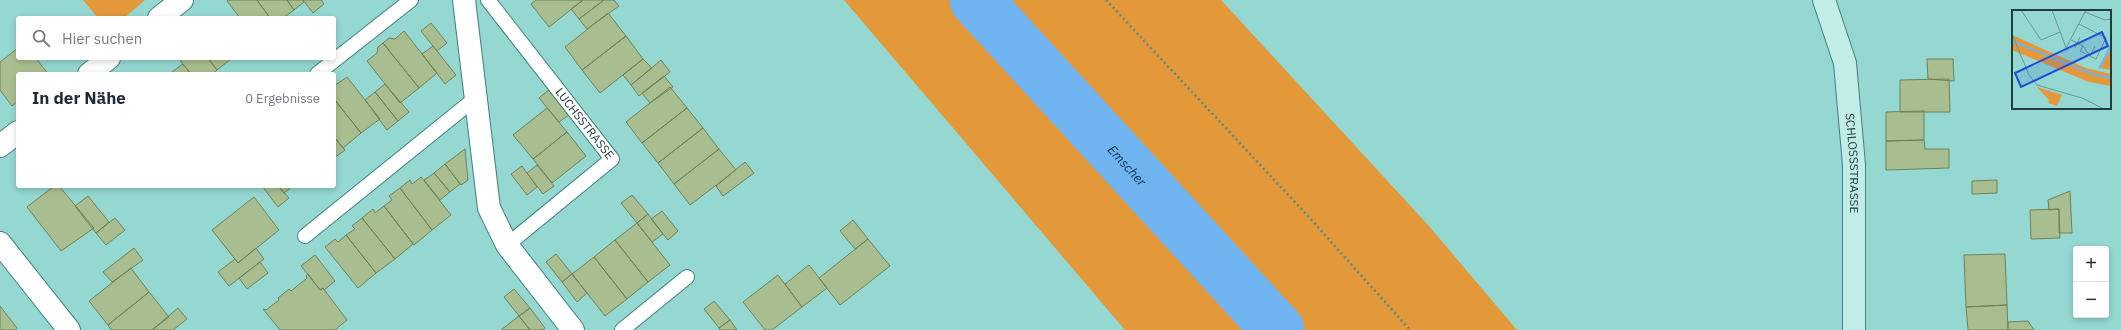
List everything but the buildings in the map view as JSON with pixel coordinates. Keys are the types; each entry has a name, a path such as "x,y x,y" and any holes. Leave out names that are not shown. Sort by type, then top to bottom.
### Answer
{"street":[{"path":"162,16 182,0"},
{"path":"464,0 477,97 489,208 507,245 573,330"},
{"name":"SCHLOSSSTRASSE","path":"1824,0 1845,63 1854,165 1854,330"},
{"path":"92,72 106,60"},
{"path":"0,146 16,134"},
{"path":"0,243 69,330"}],"lane":[{"path":"336,59 411,0"},
{"name":"LUCHSSTRASSE","path":"488,0 612,159 507,245"},
{"path":"320,72 335,60"},
{"path":"305,236 477,97"},
{"path":"622,330 687,277"}],"path":[{"path":"1106,0 1308,216 1410,330"}],"shaded area":[{"path":"83,0 145,0 126,16 96,16"},
{"path":"844,0 1221,0 1428,225 1517,330 1125,330"}],"waterway":[{"name":"Emscher","path":"976,0 1278,330"}]}
